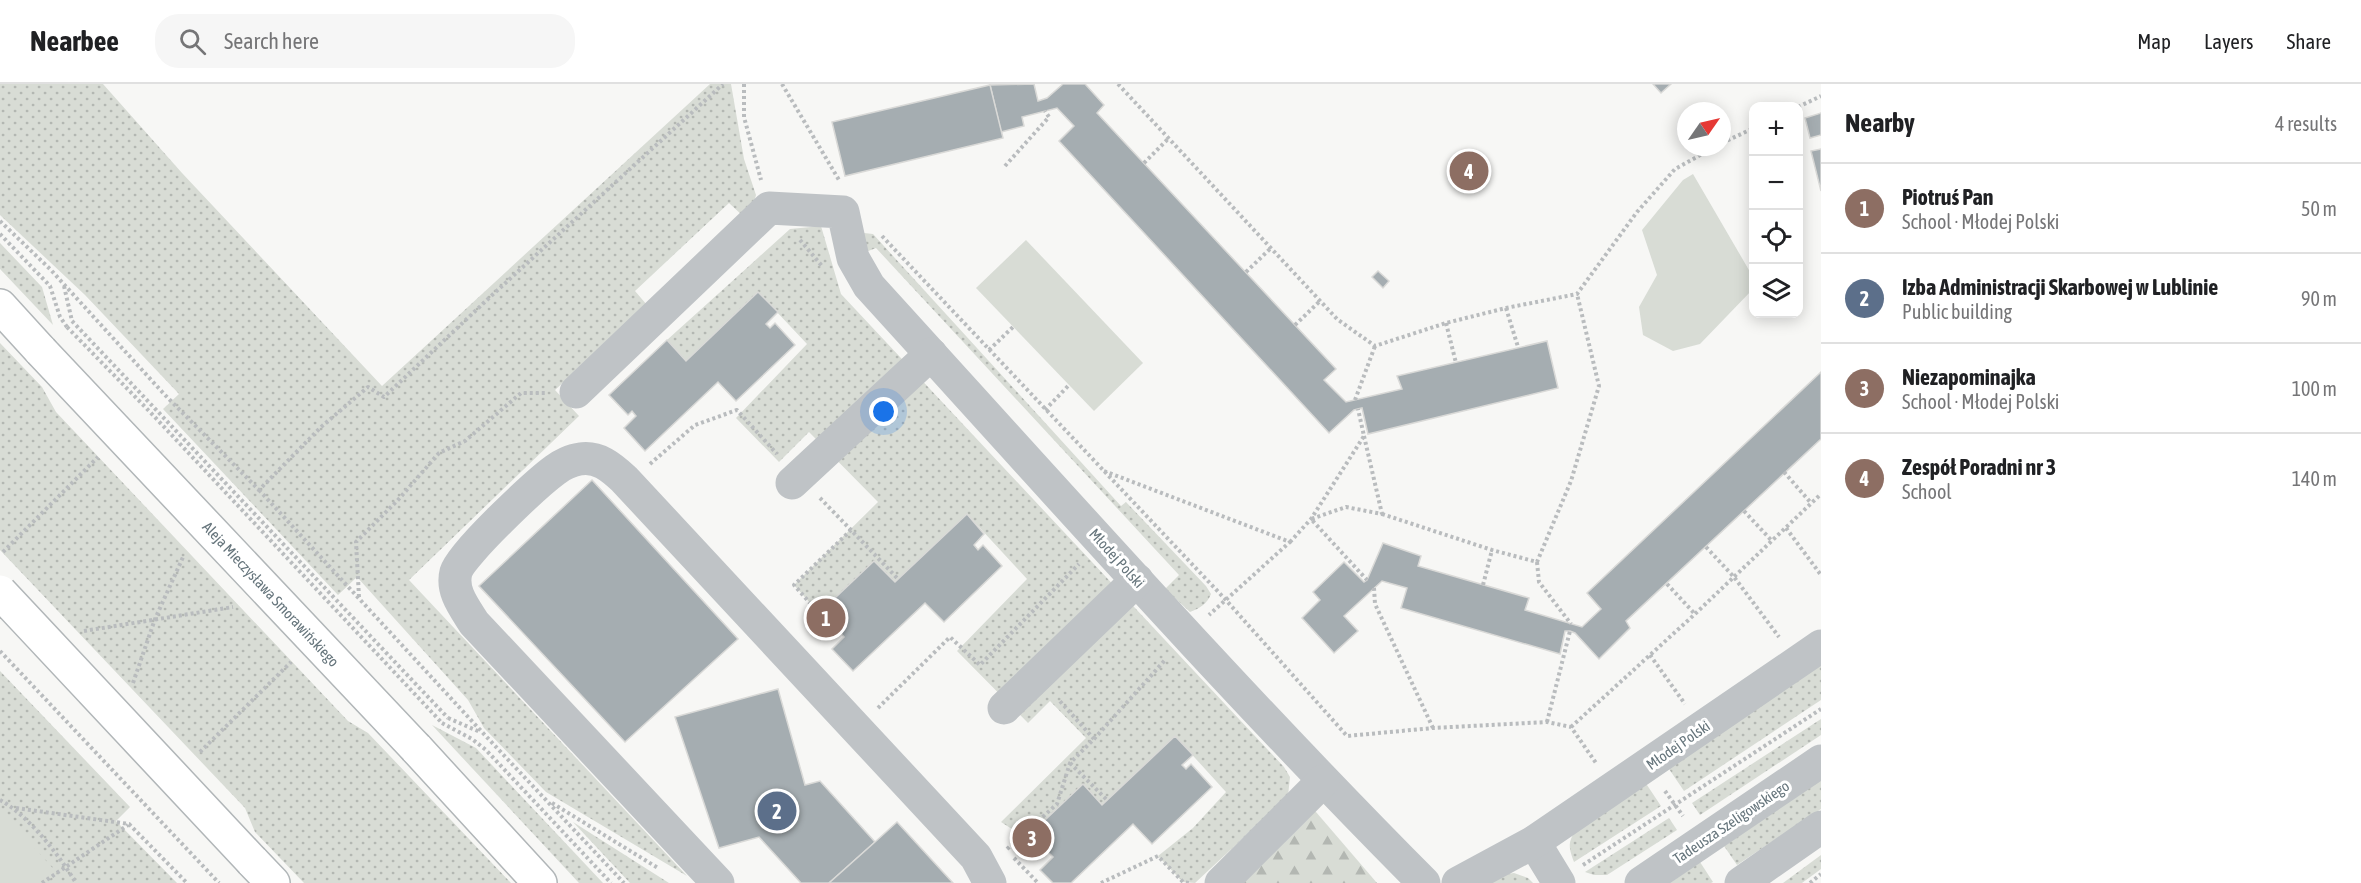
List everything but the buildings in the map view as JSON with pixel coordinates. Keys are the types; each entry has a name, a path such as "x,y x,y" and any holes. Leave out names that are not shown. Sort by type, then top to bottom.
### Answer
{"main road":[{"name":"Aleja Mieczysława Smorawińskiego","path":"0,306 540,883"},
{"path":"0,592 262,872"}],"street":[{"path":"576,392 769,208 844,201"},
{"name":"Młodej Polski","path":"844,201 853,258 869,286 1323,781 1424,883"},
{"path":"796,480 931,354"},
{"path":"718,883 483,632 458,598 455,585 456,573 468,552 555,469 579,459 592,458 604,463 624,479 976,857 990,883"},
{"path":"1004,708 1137,580"},
{"name":"Młodej Polski","path":"1458,883 1534,842 1821,646"},
{"name":"Tadeusza Szeligowskiego","path":"1641,883 1821,761"},
{"path":"1221,883 1323,781"},
{"path":"1741,883 1821,827"},
{"path":"1534,842 1558,882"}],"path":[{"path":"259,490 321,427 368,387 384,397 489,297 723,84"},
{"path":"744,84 744,117 769,208"},
{"path":"782,84 844,201"},
{"path":"1118,84 1337,319 1375,346"},
{"path":"1803,105 1821,96"},
{"path":"1005,166 1049,117 1045,111"},
{"path":"1731,139 1749,130"},
{"path":"1144,163 1169,138"},
{"path":"1375,346 1446,323 1577,294 1637,212 1675,169 1699,156"},
{"path":"0,220 164,394 259,490 624,883"},
{"path":"0,234 50,286 60,317 67,327 151,413 442,723 472,739 486,750 611,883"},
{"path":"879,234 1225,600 1347,736 1433,728 1546,722 1571,727 1600,768"},
{"path":"1246,272 1272,248"},
{"path":"64,286 72,321 448,718 482,732"},
{"path":"1571,624 1539,582 1538,562 1571,481 1599,386 1577,294"},
{"path":"1295,325 1320,301"},
{"path":"1506,308 1518,347"},
{"path":"1446,323 1456,363"},
{"path":"989,350 1013,327"},
{"path":"1355,400 1375,346"},
{"path":"1045,410 1069,385"},
{"path":"359,597 356,542 398,500 439,453 465,441 521,393 576,392"},
{"path":"1358,409 1382,514"},
{"path":"645,468 696,425 737,410 796,480 851,530 898,579"},
{"path":"1225,600 1290,542 1311,519 1364,436"},
{"path":"3,552 98,457"},
{"path":"1101,470 1290,542"},
{"path":"1784,472 1810,503"},
{"path":"1571,727 1695,614 1821,494"},
{"path":"1311,519 1346,507 1382,514 1492,550 1538,562"},
{"path":"1744,511 1772,541"},
{"path":"1311,519 1367,580"},
{"path":"1785,528 1821,575"},
{"path":"819,614 794,585 851,530"},
{"path":"1706,547 1734,577 1784,643"},
{"path":"1483,585 1492,550"},
{"path":"133,683 154,619 184,555"},
{"path":"875,711 950,637 980,665 1080,563"},
{"path":"1667,584 1695,614"},
{"path":"1374,588 1375,604 1433,728"},
{"path":"84,631 233,607"},
{"path":"1546,722 1570,631"},
{"path":"0,651 219,883"},
{"path":"1006,850 1057,804 1070,763 1169,657"},
{"path":"201,752 291,662"},
{"path":"1055,696 1094,739"},
{"path":"1558,882 1821,709"},
{"path":"1070,763 1107,800"},
{"path":"1647,767 1702,842"},
{"path":"0,800 16,808 129,824 187,883"},
{"path":"546,800 663,871"},
{"path":"16,808 66,867 76,883"},
{"path":"42,883 129,824"},
{"path":"1101,883 1158,856 1183,882 1189,883"},
{"path":"1810,883 1821,874"}],"green space":[{"path":"0,84 103,84 182,173 382,386 710,84 731,84 744,159 756,195 753,206 743,216 729,203 635,291 647,305 555,390 579,416 409,580 687,876 546,792 484,728 468,700 357,577 338,595 163,409 179,394 85,295 0,215"},
{"path":"1693,174 1749,270 1749,293 1700,344 1673,351 1643,335 1639,307 1657,275 1642,230 1683,180"},
{"path":"821,226 841,294 1284,767 1290,777 1288,796 1195,883 1183,882 1158,856 1193,828 1226,792 1175,736 1102,805 1083,784 1026,838 1001,822 1086,738 1050,701 1028,723 957,651 1027,579 967,514 895,582 819,613 794,585 878,502 809,432 779,462 736,418 807,344 758,292 686,361 667,340 790,229"},
{"path":"864,233 873,234 1121,506 1126,502 1206,586 1211,594 1205,603 1190,612 1165,589 1179,575 876,248 863,253"},
{"path":"1026,240 1143,363 1094,411 976,288"},
{"path":"0,243 42,287 53,325 0,269"},
{"path":"0,343 42,387 56,412 348,721 368,733 511,883 304,883 255,832 245,808 0,550"},
{"path":"1821,661 1821,700 1684,791 1667,766"},
{"path":"0,671 130,807 116,821 177,883 0,883"},
{"path":"1821,719 1821,735 1700,815 1692,803"},
{"path":"432,725 476,748 603,883 579,883"},
{"path":"1821,780 1821,809 1737,865 1724,846"},
{"path":"1645,782 1661,806 1574,862 1570,844 1575,832 1592,817"},
{"path":"1310,805 1377,883 1239,883"},
{"path":"2,811 57,873 45,883 0,883 0,812"},
{"path":"1669,818 1677,830 1607,875 1585,872"},
{"path":"573,822 669,883 630,883"},
{"path":"1821,855 1821,869 1802,883 1783,883"},
{"path":"1700,862 1713,882 1670,883"},
{"path":"1514,873 1528,878 1533,883 1484,883 1500,875"}],"place":[{"name":"Zespół Poradni nr 3","path":"1469,171"},
{"name":"Piotruś Pan","path":"826,618"},
{"name":"Izba Administracji Skarbowej w Lublinie","path":"777,811"},
{"name":"Niezapominajka","path":"1032,838"}]}
